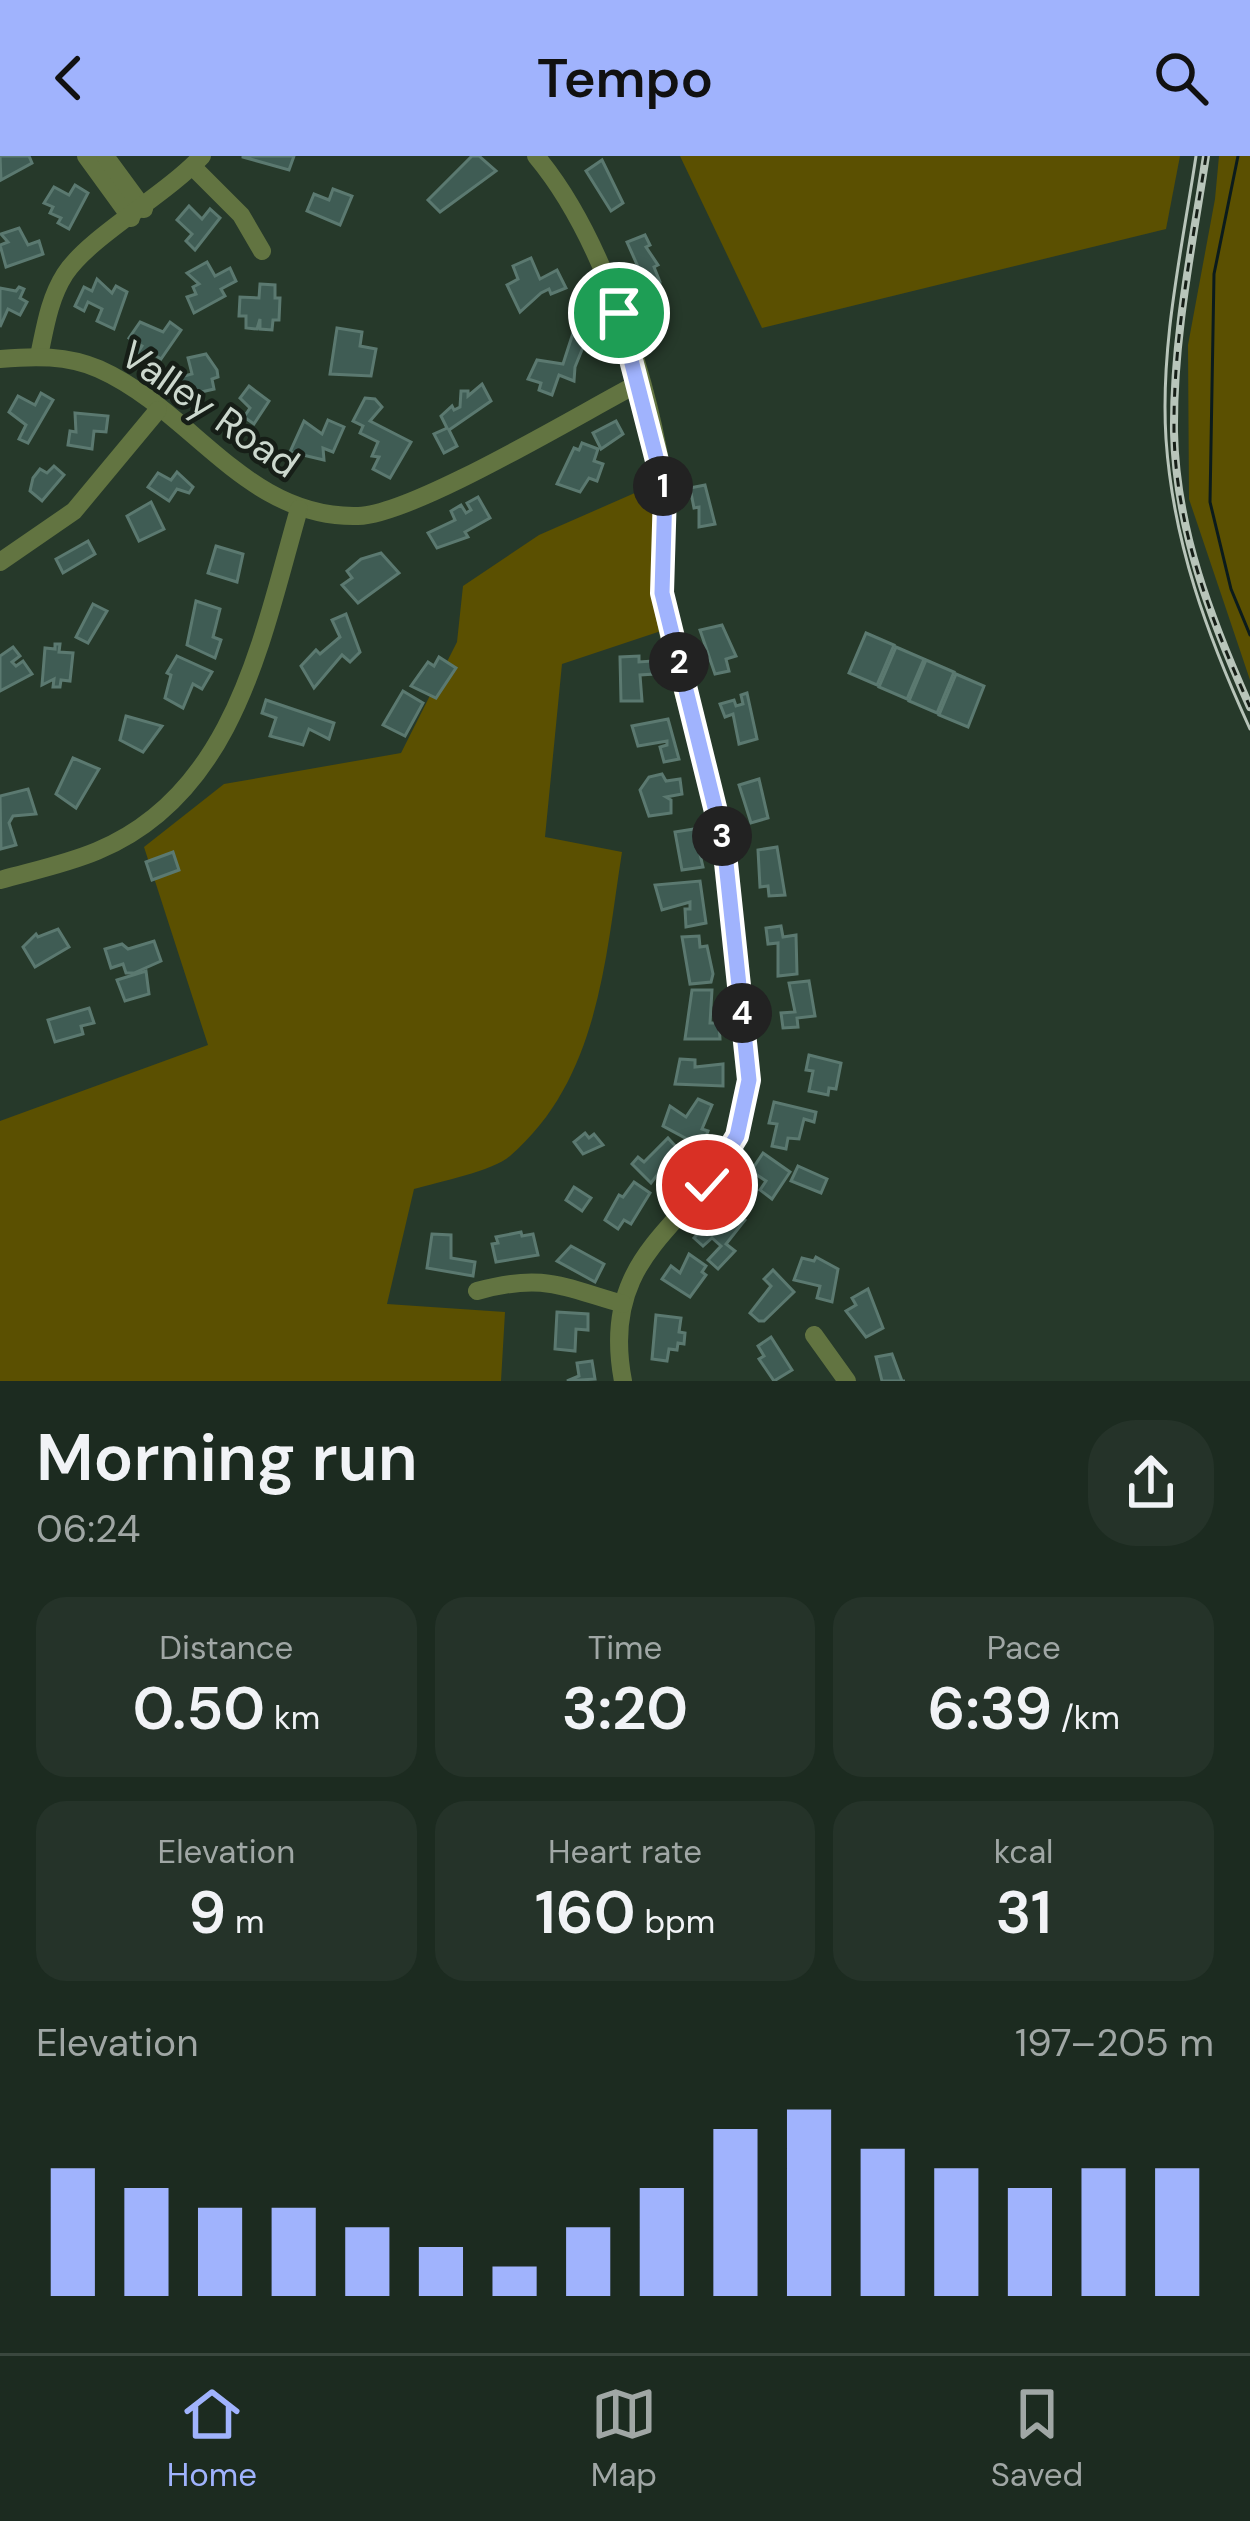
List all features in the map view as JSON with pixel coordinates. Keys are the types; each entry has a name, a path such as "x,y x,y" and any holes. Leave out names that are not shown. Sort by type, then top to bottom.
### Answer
{"street":[{"path":"86,156 138,213"},
{"path":"105,156 138,213"},
{"path":"536,156 567,198 597,253 639,383 665,492 662,593 724,844 749,1080 728,1155 707,1185 646,1250 631,1276 622,1304 617,1352 623,1381"},
{"path":"39,356 50,304 66,273 198,161 241,215 262,251"},
{"name":"Valley Road","path":"0,359 39,356 100,369 257,488 299,509 360,517 411,504 639,383"},
{"path":"5,552 44,535 74,511 158,410"},
{"path":"0,880 97,851 145,824 189,783 232,720 249,679 299,509"},
{"path":"477,1291 548,1280 622,1304"},
{"path":"814,1335 847,1381"}],"shaded area":[{"path":"680,156 1180,156 1166,229 762,328"},
{"path":"1219,156 1250,156 1250,680 1189,499 1188,345"},
{"path":"669,478 670,628 562,664 545,837 622,852 593,1016 563,1091 540,1125 510,1156 478,1171 414,1189 387,1304 505,1312 501,1381 0,1381 0,1121 208,1045 144,847 224,784 401,753 457,642 463,586 539,535"}],"building":[{"path":"0,156 29,156 32,163 1,180"},
{"path":"243,156 294,156 289,170 243,157"},
{"path":"472,156 479,156 496,171 440,212 428,200"},
{"path":"602,160 623,203 611,211 586,171"},
{"path":"75,185 88,193 69,229 58,223 61,218 44,203 54,187 69,195"},
{"path":"333,189 352,196 340,225 307,211 314,194 329,200"},
{"path":"189,206 202,219 210,209 220,218 195,250 186,241 192,234 177,220"},
{"path":"19,228 28,245 39,241 43,254 6,267 0,245 8,242 1,234"},
{"path":"645,235 650,245 646,247 658,265 654,267 660,282 658,299 645,298 646,285 627,242"},
{"path":"531,258 540,279 557,270 566,288 541,293 520,312 507,285 518,279 513,266"},
{"path":"207,262 215,276 230,268 236,281 221,289 225,296 194,313 187,297 196,294 193,287 199,284 187,273"},
{"path":"97,279 112,293 116,286 127,292 114,329 97,321 102,309 88,302 84,311 75,306 84,287 92,291"},
{"path":"260,284 275,285 275,298 280,298 279,320 273,320 272,330 260,329 260,319 257,329 246,328 246,316 239,316 240,297 259,298"},
{"path":"0,288 16,291 24,289 20,298 27,302 20,315 8,309 0,327"},
{"path":"140,322 163,332 170,322 181,330 161,359 153,354 144,368 133,360 142,346 129,338"},
{"path":"337,328 362,332 360,346 376,349 371,376 330,374"},
{"path":"574,330 588,335 574,381 559,375 552,395 539,390 541,383 528,379 537,360 563,364"},
{"path":"206,354 217,370 214,389 184,396 180,377 192,374 188,358"},
{"path":"482,384 491,401 449,430 457,446 444,453 434,434 447,428 441,416 452,406 454,410 460,407 461,391 468,391 468,396"},
{"path":"249,386 269,401 254,424 244,417 250,408 240,398"},
{"path":"41,393 53,400 28,443 19,439 26,425 9,412 18,396 35,405"},
{"path":"365,398 375,399 382,407 370,421 411,442 390,478 373,469 379,457 372,456 378,442 360,433 363,426 353,421"},
{"path":"75,413 108,416 106,432 94,431 92,449 68,445 70,431 76,432"},
{"path":"328,420 344,427 333,452 323,448 324,460 290,452 304,421 322,434"},
{"path":"616,421 623,434 601,449 593,433"},
{"path":"582,443 598,449 594,461 603,464 597,481 589,478 580,492 557,484 574,448 579,450"},
{"path":"54,466 64,475 42,501 30,491 33,478 40,469 47,473"},
{"path":"177,472 193,487 189,493 177,489 169,501 148,487 158,473 171,480"},
{"path":"705,485 715,524 699,527 699,507 694,508 690,488"},
{"path":"478,497 490,518 465,532 468,537 437,548 428,533 455,520 451,511 461,505 466,513 471,510 467,503"},
{"path":"151,502 164,529 139,541 127,516"},
{"path":"88,541 95,554 63,573 56,559"},
{"path":"216,546 243,554 237,582 208,573"},
{"path":"381,553 399,573 358,603 342,585 352,578 347,571 361,559"},
{"path":"196,601 220,609 213,637 221,640 215,658 187,645"},
{"path":"93,604 107,611 88,643 76,637"},
{"path":"346,614 360,652 350,662 342,655 314,688 301,666 316,650 320,654 340,637 332,620"},
{"path":"722,625 736,656 726,659 729,671 715,674 700,630"},
{"path":"866,633 894,645 877,685 849,673"},
{"path":"60,644 59,652 73,653 70,681 61,680 60,687 53,687 54,679 42,685 45,648 55,649"},
{"path":"13,647 20,656 12,662 16,666 23,661 32,674 0,691 0,656"},
{"path":"896,647 924,659 907,699 879,687"},
{"path":"177,656 212,672 202,689 193,684 183,708 165,698 171,675 167,673"},
{"path":"639,656 639,662 652,661 654,674 640,675 642,701 621,701 620,657"},
{"path":"439,657 456,668 436,698 411,686 428,662 434,666"},
{"path":"926,660 954,672 937,713 909,701"},
{"path":"956,674 984,686 968,727 939,715"},
{"path":"403,691 423,703 405,736 383,725"},
{"path":"747,693 757,739 739,744 733,714 725,717 720,704 734,700 736,706 743,704 741,695"},
{"path":"266,700 334,723 329,739 309,729 303,745 270,736 276,718 262,713"},
{"path":"126,716 162,726 143,752 120,740"},
{"path":"668,719 679,759 664,762 660,747 667,741 638,746 632,726"},
{"path":"73,758 99,769 76,808 56,794"},
{"path":"662,774 666,781 680,779 682,794 666,797 671,800 671,813 649,816 640,790 649,777"},
{"path":"759,779 768,818 751,823 739,785"},
{"path":"28,789 36,814 13,816 9,823 16,845 1,849 0,796"},
{"path":"694,829 703,867 682,870 675,832"},
{"path":"777,847 785,895 769,896 768,886 760,887 758,850"},
{"path":"173,852 179,870 152,880 146,862"},
{"path":"700,881 706,923 686,927 685,909 690,909 690,902 662,910 655,885"},
{"path":"781,926 783,937 796,935 797,974 778,976 778,943 768,944 766,928"},
{"path":"58,929 69,947 35,967 23,947 36,934"},
{"path":"699,936 700,947 707,946 713,974 711,982 690,984 682,937"},
{"path":"154,941 161,961 134,973 126,973 123,964 111,968 105,949 122,944 128,949"},
{"path":"146,971 149,994 125,1001 117,980"},
{"path":"809,981 815,1016 797,1018 798,1027 783,1028 781,1013 795,1012 789,983"},
{"path":"692,990 712,990 710,1023 719,1023 720,1039 685,1039"},
{"path":"89,1008 94,1023 81,1026 83,1034 55,1042 48,1020"},
{"path":"809,1055 841,1063 836,1089 829,1088 828,1095 809,1091 813,1071 806,1070"},
{"path":"680,1059 695,1060 695,1067 723,1064 723,1086 675,1084"},
{"path":"698,1099 712,1105 702,1129 708,1131 702,1147 663,1126 670,1106 686,1117"},
{"path":"774,1102 816,1112 814,1122 804,1119 799,1139 788,1138 786,1149 772,1146 777,1124 769,1123"},
{"path":"585,1133 589,1138 594,1134 603,1145 583,1154 574,1142"},
{"path":"668,1138 679,1150 671,1158 683,1170 672,1181 661,1170 651,1183 632,1164 638,1157 644,1162"},
{"path":"763,1153 790,1172 772,1199 760,1190 766,1181 751,1171"},
{"path":"798,1166 827,1179 821,1193 791,1181"},
{"path":"634,1182 650,1193 631,1224 624,1220 618,1229 605,1220 619,1195 623,1197"},
{"path":"574,1187 591,1198 582,1211 566,1200"},
{"path":"731,1207 745,1220 726,1244 735,1251 718,1269 708,1260 721,1246 712,1238 703,1246 694,1238"},
{"path":"521,1232 522,1236 533,1234 538,1255 496,1262 492,1244 498,1243 496,1237"},
{"path":"432,1234 451,1235 451,1258 475,1262 473,1276 427,1268"},
{"path":"571,1246 604,1264 595,1282 557,1261"},
{"path":"689,1254 706,1266 702,1272 706,1275 690,1297 662,1279 671,1266 680,1273"},
{"path":"816,1257 838,1269 832,1302 817,1298 820,1286 794,1280 802,1258 814,1261"},
{"path":"773,1270 794,1292 759,1321 750,1313 771,1286 764,1279"},
{"path":"868,1289 883,1328 866,1337 846,1311 856,1305 852,1298"},
{"path":"557,1312 588,1314 588,1330 576,1329 575,1351 555,1349"},
{"path":"656,1315 681,1318 679,1332 685,1333 684,1344 669,1349 667,1361 652,1359"},
{"path":"771,1337 792,1370 774,1381 759,1359 764,1356 758,1346"},
{"path":"892,1354 902,1381 882,1381 876,1357"},
{"path":"592,1361 595,1379 567,1381 579,1376 577,1363"}],"waterway":[{"path":"1238,156 1214,274 1210,502 1231,589 1250,635"}],"tram line":[{"path":"1196,156 1169,333 1166,439 1176,515 1194,587 1250,729"}],"railway":[{"path":"1206,156 1177,362 1176,468 1198,573 1250,707"}],"route":[{"path":"619,313 665,492 662,593 724,844 749,1080 737,1136 707,1185"}]}
